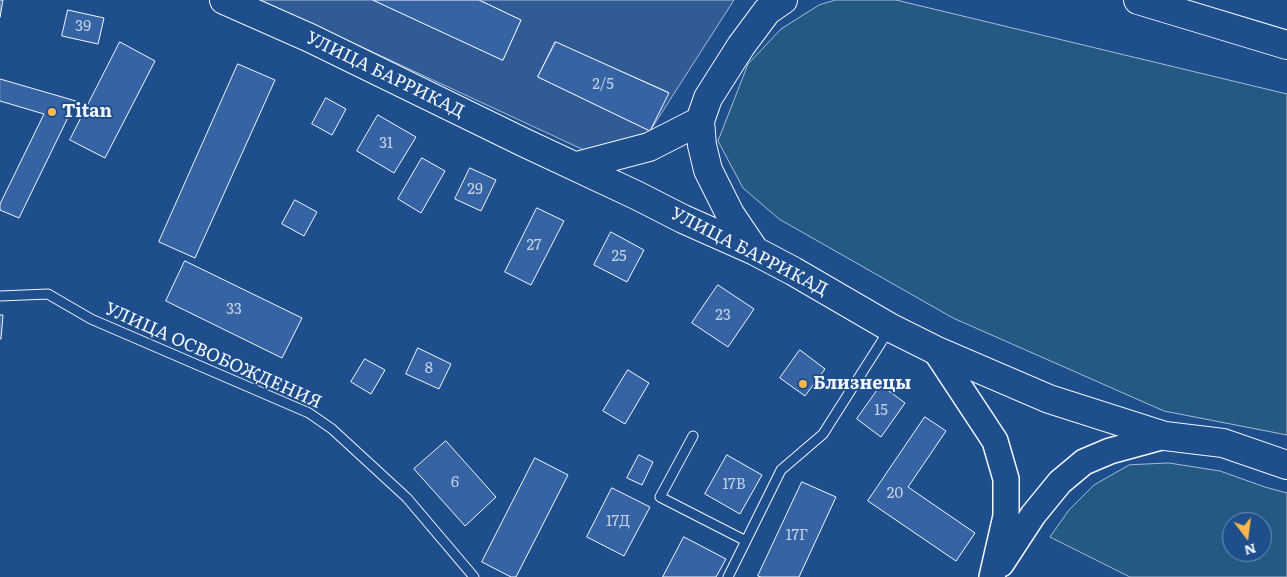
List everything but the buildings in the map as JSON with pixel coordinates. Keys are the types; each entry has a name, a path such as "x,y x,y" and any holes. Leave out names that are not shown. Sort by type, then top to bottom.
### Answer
{"main road":[{"name":"УЛИЦА БАРРИКАД","path":"224,0 310,38 525,143 644,198 683,219 755,251 794,271 891,328 935,350 1049,399 1165,436 1223,443 1287,465"},
{"path":"755,251 730,214 708,170 702,145 700,121 708,98 741,46 767,11 783,0"},
{"path":"1138,0 1287,44"},
{"path":"577,166 649,147 700,121"},
{"path":"935,350 995,441 1006,479 1006,516 992,577"},
{"path":"992,577 1033,515 1060,482 1084,462 1110,451 1165,436"}],"lane":[{"name":"УЛИЦА ОСВОБОЖДЕНИЯ","path":"0,296 48,294 91,319 309,413 332,429 407,498 474,577"},
{"path":"728,577 781,470 823,434 891,328"},
{"path":"693,436 660,497 746,541"}],"shaded area":[{"path":"261,0 373,0 503,60 521,20 479,0 734,0 650,131 591,153","holes":["555,42 668,92 650,131 538,77"]},
{"path":"836,0 896,0 1287,94 1287,435 1164,411 953,318 779,219 743,188 718,141 748,64 781,29 819,5"},
{"path":"1169,463 1220,471 1287,493 1287,577 1130,577 1050,537 1069,510 1094,485 1129,465"}],"place":[{"name":"Titan","path":"52,112"},
{"name":"Близнецы","path":"803,384"}]}
